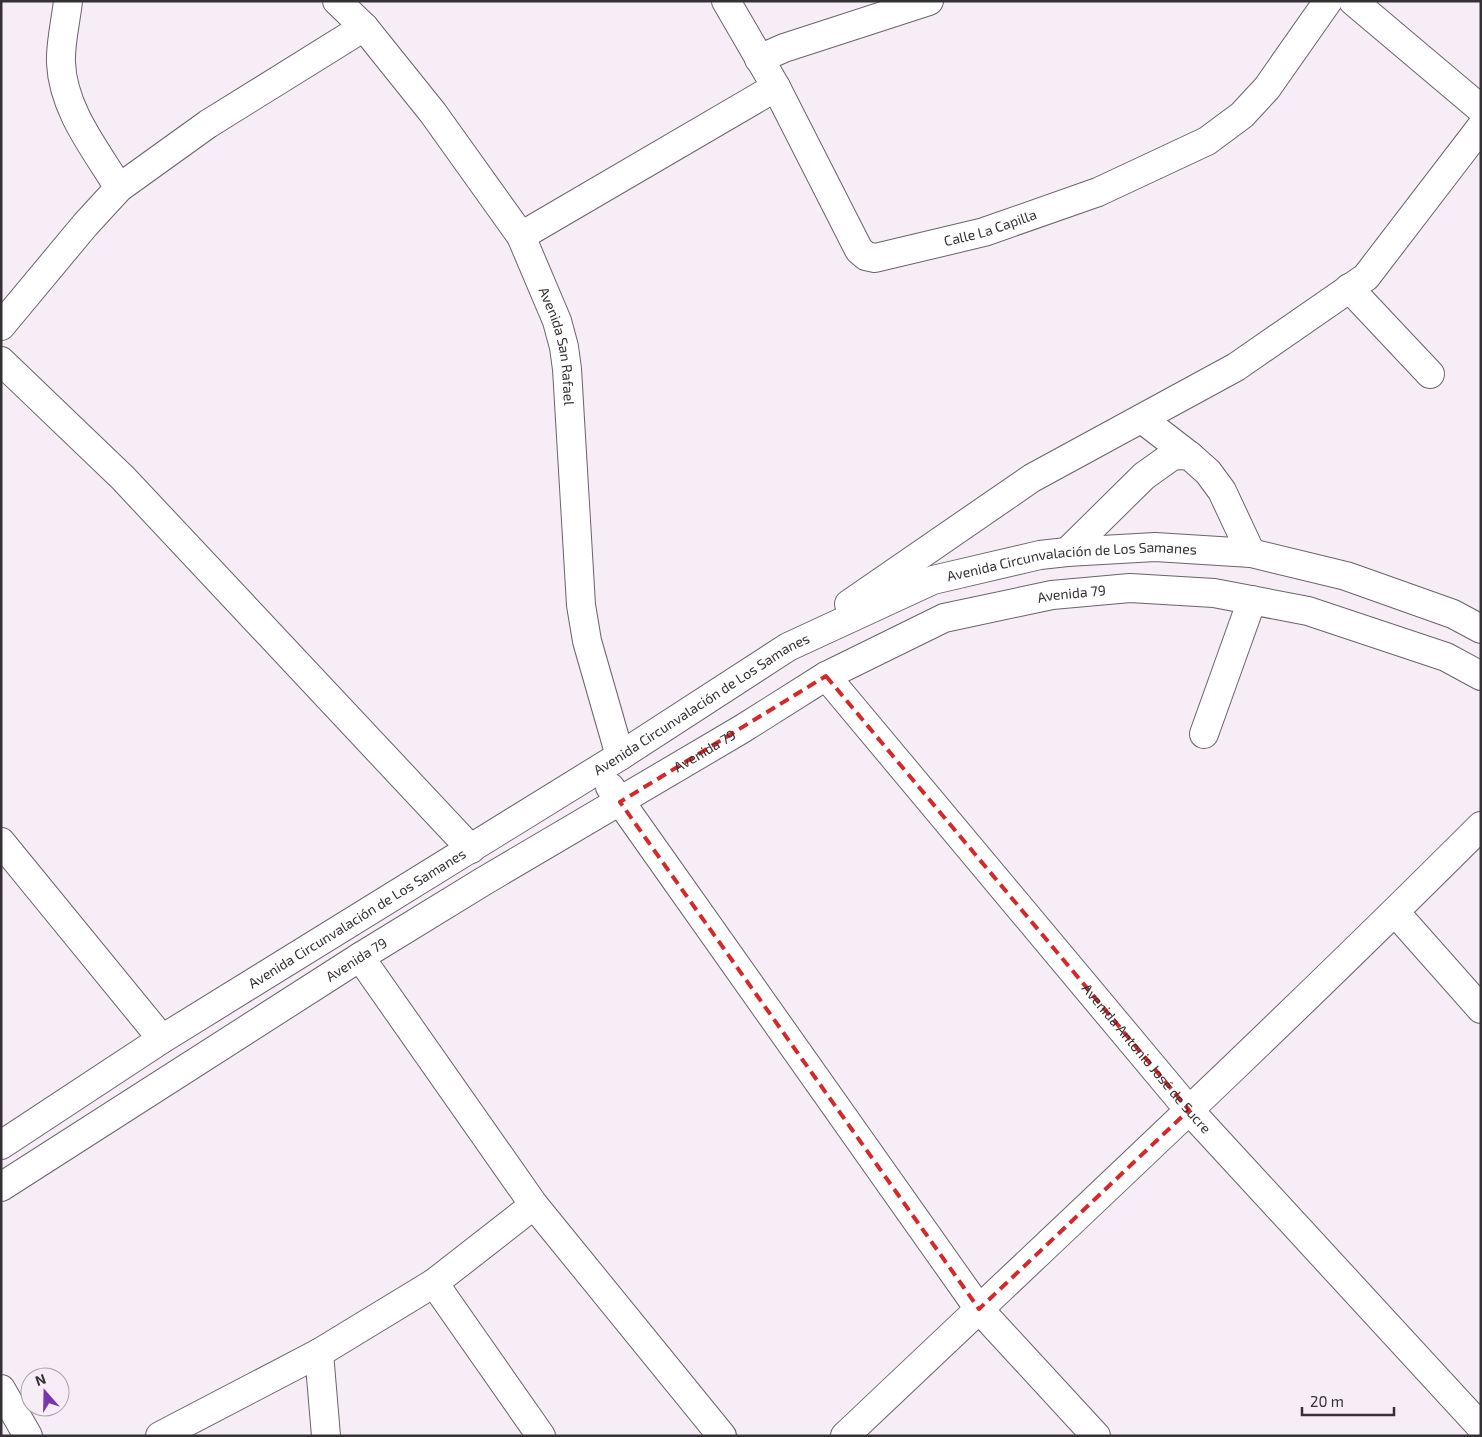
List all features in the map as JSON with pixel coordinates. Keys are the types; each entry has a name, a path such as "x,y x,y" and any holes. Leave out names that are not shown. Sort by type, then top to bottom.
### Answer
{"street":[{"path":"68,1 61,62 65,92 75,116 119,188"},
{"name":"Avenida San Rafael","path":"337,1 364,27 433,113 521,236 557,321 567,368 580,605 587,642 620,756"},
{"name":"Calle La Capilla","path":"726,1 776,87 859,250 866,256 875,258 984,232 1098,192 1207,141 1242,115 1267,88 1328,1"},
{"path":"760,59 784,48 929,1"},
{"path":"1353,1 1481,109"},
{"path":"1,326 85,225 119,188 208,124 364,27"},
{"path":"521,236 776,87"},
{"path":"788,647 1032,478 1236,367 1366,277 1481,127"},
{"path":"1349,288 1430,374"},
{"path":"1,362 123,478 471,849"},
{"path":"1142,418 1208,472 1222,491 1251,553"},
{"path":"1067,552 1144,476 1172,456 1190,456"},
{"name":"Avenida Circunvalación de Los Samanes","path":"1,1145 162,1038 620,756 788,647 933,580 1040,556 1067,552 1155,547 1251,553 1346,576 1454,614 1481,629"},
{"name":"Avenida 79","path":"1,1188 360,957 484,881 620,802 826,676 944,618 1052,595 1130,588 1214,593 1318,614 1446,657 1481,676"},
{"path":"1204,734 1252,600"},
{"name":"Avenida Antonio José de Sucre","path":"826,676 1189,1110 1481,1427"},
{"path":"597,770 979,1309 1096,1436"},
{"path":"845,1436 1189,1110 1395,912 1481,826"},
{"path":"1,842 162,1038"},
{"path":"1395,912 1481,1009"},
{"path":"360,957 534,1205 722,1436"},
{"path":"160,1436 320,1353 434,1283 534,1205"},
{"path":"434,1283 541,1436"},
{"path":"320,1353 326,1436"},
{"path":"1,1389 28,1436"}],"highlighted area":[{"path":"826,676 1189,1110 979,1309 620,802"}]}
